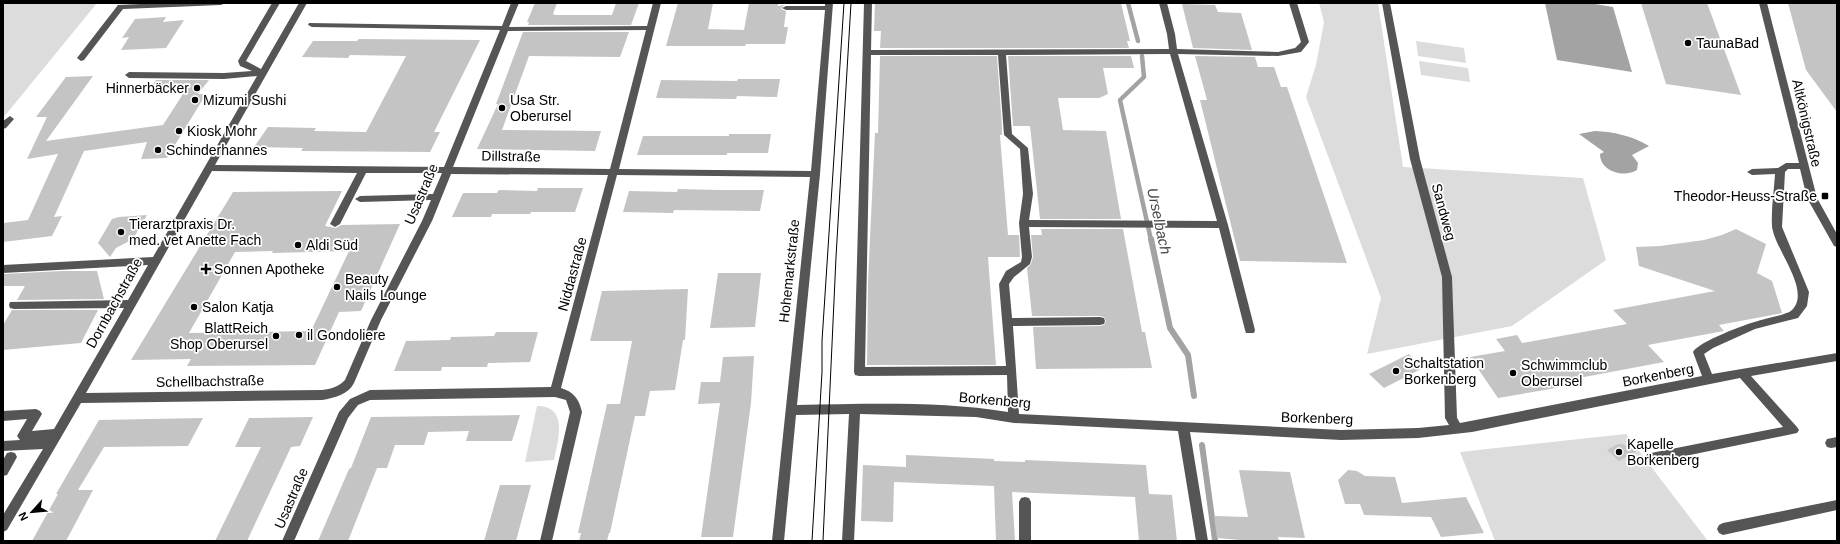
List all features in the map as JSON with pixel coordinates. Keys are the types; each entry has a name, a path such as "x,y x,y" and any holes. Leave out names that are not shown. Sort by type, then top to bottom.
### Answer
{"street":[{"path":"81,58 121,7 221,3"},
{"path":"263,73 243,64 242,61 276,3"},
{"name":"Dornbachstraße","path":"3,526 7,514 55,439 303,3"},
{"name":"Usastraße","path":"340,390 349,383 376,320 427,221 515,3"},
{"name":"Niddastraße","path":"555,392 657,3"},
{"path":"868,3 859,372 1012,370"},
{"path":"1163,3 1171,34 1173,51 1223,225 1250,330"},
{"path":"867,53 1173,51 1278,54 1298,50 1305,42 1293,3"},
{"name":"Sandweg","path":"1386,3 1415,159 1447,276 1451,418 1457,430"},
{"name":"Altkönigstraße","path":"1763,3 1812,198 1825,225 1837,244"},
{"path":"786,8 829,5"},
{"name":"Hohemarkstraße","path":"778,541 790,410 815,174 829,5"},
{"path":"312,25 496,27 505,29 650,28"},
{"path":"1002,52 1008,135 1024,148 1028,194 1024,224 1028,250 1027,257 1024,264 1010,274 1004,284 1012,370 1014,418"},
{"path":"129,75 224,76 263,73"},
{"path":"3,126 10,119"},
{"path":"1752,172 1780,171 1786,166 1803,166"},
{"name":"Dillstraße","path":"208,168 815,174"},
{"path":"335,224 363,169"},
{"path":"1709,380 1698,352 1709,345 1753,326 1794,314 1802,306 1804,292 1777,227 1780,171"},
{"path":"360,199 437,197"},
{"path":"1024,224 1223,225"},
{"path":"1825,225 1837,226"},
{"path":"3,268 155,261"},
{"path":"14,305 131,304"},
{"path":"1008,322 1100,321"},
{"name":"Borkenberg","path":"790,410 855,409 976,412 1014,418 1182,426 1341,436 1418,433 1457,430 1742,373 1837,357"},
{"path":"1651,458 1793,430 1742,373"},
{"name":"Schellbachstraße","path":"78,398 322,395 334,393 340,390"},
{"path":"546,541 576,412 573,399 568,394 555,392"},
{"name":"Usastraße","path":"288,541 343,415 353,402 370,395 555,392"},
{"path":"848,541 855,409"},
{"path":"3,416 36,414 23,436 55,439"},
{"path":"1182,426 1202,541"},
{"path":"3,446 55,439"},
{"path":"3,471 11,457"},
{"path":"1025,502 1025,541"},
{"path":"1723,529 1837,505"}],"shaded area":[{"path":"3,3 97,3 3,118"},
{"path":"1319,3 1378,3 1403,167 1583,178 1606,260 1512,326 1367,354 1381,298 1306,97 1316,65 1324,22"},
{"path":"1545,3 1589,3 1613,7 1632,72 1557,60"},
{"path":"1416,41 1464,48 1466,63 1418,56"},
{"path":"1419,61 1468,68 1470,82 1421,75"},
{"path":"1595,131 1623,135 1649,146 1632,155 1638,163 1637,170 1620,173 1614,172 1604,165 1600,154 1604,152 1579,134"},
{"path":"537,406 547,408 554,412 557,418 559,434 556,452 554,460 525,462"},
{"path":"1626,434 1708,541 1495,541 1460,452"}],"building":[{"path":"535,3 557,3 553,14 555,15 612,15 616,3 639,3 631,25 528,25 529,22 527,22"},
{"path":"678,3 713,3 708,29 744,30 749,3 778,3 778,6 784,5 781,9 786,11 784,27 788,27 785,44 746,44 745,46 666,46"},
{"path":"875,3 1121,3 1130,41 1127,41 1129,48 880,48 881,31 874,31"},
{"name":"TaunaBad","path":"1641,3 1707,3 1741,95 1666,84"},
{"path":"1788,3 1837,3 1837,112 1806,70"},
{"path":"1182,4 1215,5 1218,12 1241,13 1252,50 1193,48"},
{"path":"166,17 163,22 184,20 166,48 121,50 129,37 122,38 135,19"},
{"path":"523,32 629,32 620,57 529,56 502,130 601,131 595,151 477,149 498,104 496,104"},
{"path":"359,39 480,40 434,132 440,132 430,152 301,151 303,148 254,147 268,127 316,128 314,131 366,132 406,56 350,55 348,58 302,57 313,41 357,41"},
{"path":"880,56 997,56 1002,126 1002,135 1000,135 1008,235 1019,235 1020,257 988,257 996,365 867,365 868,281 875,133 878,133"},
{"path":"1008,56 1131,56 1134,68 1103,68 1108,94 1099,98 1058,98 1063,130 1106,131 1121,219 1040,219 1030,126 1013,126"},
{"path":"1195,56 1255,57 1258,67 1274,67 1281,87 1287,87 1347,263 1240,261 1200,100 1207,100"},
{"path":"93,76 46,141 163,125 183,94 206,94 167,158 141,159 147,142 84,151 54,217 62,216 52,236 3,242 3,223 28,220 58,154 27,159 47,117 36,117 66,77"},
{"path":"738,79 780,79 777,97 737,96 736,99 656,98 661,80 737,81"},
{"path":"156,80 209,80 198,94 145,94"},
{"path":"729,134 771,134 768,153 727,153 727,155 637,155 643,136 729,136"},
{"path":"538,188 583,188 575,212 531,212 530,214 492,214 491,217 452,217 463,193 497,193 499,190 537,191"},
{"path":"678,189 764,190 760,211 674,210 673,213 623,212 629,191 677,192"},
{"path":"342,191 325,226 336,228 341,225 400,224 361,311 339,312 315,365 187,366 191,359 131,360 233,192","holes":["273,251 272,253 349,251 311,331 189,333 235,252"]},
{"name":"Tierarztpraxis Dr. med. vet Anette Fach","path":"147,215 133,239 116,248 110,257 98,243 112,219"},
{"path":"1041,229 1123,229 1142,332 1145,332 1152,368 1036,369 1033,327 1100,326 1104,325 1106,321 1104,317 1100,316 1032,316 1027,268 1031,264 1033,257 1031,235 1042,235"},
{"path":"1736,229 1766,244 1757,273 1772,281 1782,313 1719,325 1724,331 1648,345 1664,362 1552,383 1556,388 1498,398 1470,357 1505,351 1496,339 1517,335 1522,343 1627,324 1613,310 1715,291 1639,266 1636,247 1660,246 1704,240"},
{"path":"97,271 104,299 17,300 25,286 3,286 3,274"},
{"path":"718,273 761,273 755,327 710,328"},
{"path":"688,289 685,340 683,340 675,390 650,391 645,416 635,416 607,541 579,541 581,533 578,533 607,404 620,404 632,341 590,341 602,291"},
{"path":"12,310 98,310 81,343 3,350 3,325"},
{"path":"496,332 538,332 530,362 488,363 487,367 442,367 441,371 394,371 406,341 450,340 451,337 494,336"},
{"name":"Schaltstation Borkenberg","path":"1409,354 1423,368 1384,388 1369,374"},
{"path":"754,356 751,403 733,537 701,537 720,403 698,404 701,382 720,382 723,357"},
{"path":"520,415 512,441 466,441 469,431 428,432 424,445 395,445 387,468 377,468 348,541 318,541 349,469 351,468 371,417"},
{"path":"313,417 300,446 291,447 247,541 215,541 261,447 235,447 249,418"},
{"path":"203,418 188,446 104,447 78,490 93,490 66,541 32,541 58,494 56,494 99,420"},
{"name":"Kapelle Borkenberg","path":"1618,444 1622,444 1637,451 1619,461 1607,450"},
{"path":"906,455 994,459 994,461 1025,462 1025,460 1146,465 1149,494 1172,495 1177,541 1139,541 1135,497 1012,492 1015,541 996,541 994,486 894,482 893,522 861,521 863,465 906,467"},
{"path":"1239,470 1290,472 1305,538 1278,537 1279,541 1251,541 1217,538 1214,516 1248,517"},
{"path":"1348,470 1357,471 1365,476 1395,477 1402,503 1466,497 1484,533 1441,537 1431,517 1364,515 1360,504 1345,504 1338,480"},
{"path":"500,485 531,485 516,541 484,541"}],"waterway":[{"name":"Urselbach","path":"1128,3 1138,41"},
{"name":"Urselbach","path":"1142,56 1144,77 1120,100 1151,240"},
{"name":"Urselbach","path":"1151,239 1170,328 1188,355 1194,396"},
{"name":"Urselbach","path":"1202,445 1215,540"}],"tram line":[{"path":"812,541 822,372 822,341 844,3"},
{"path":"823,541 836,257 851,3"}],"place":[{"name":"TaunaBad","path":"1688,43"},
{"name":"Hinnerbäcker","path":"197,88"},
{"name":"Mizumi Sushi","path":"195,100"},
{"name":"Usa Str. Oberursel","path":"502,108"},
{"name":"Kiosk Mohr","path":"179,131"},
{"name":"Schinderhannes","path":"158,150"},
{"name":"Theodor-Heuss-Straße","path":"1825,196"},
{"name":"Tierarztpraxis Dr. med. vet Anette Fach","path":"121,232"},
{"name":"Aldi Süd","path":"298,245"},
{"name":"Sonnen Apotheke","path":"206,269"},
{"name":"Beauty Nails Lounge","path":"337,287"},
{"name":"Salon Katja","path":"194,307"},
{"name":"il Gondoliere","path":"299,335"},
{"name":"BlattReich Shop Oberursel","path":"276,336"},
{"name":"Schaltstation Borkenberg","path":"1396,371"},
{"name":"Schwimmclub Oberursel","path":"1513,373"},
{"name":"Kapelle Borkenberg","path":"1619,452"}]}
